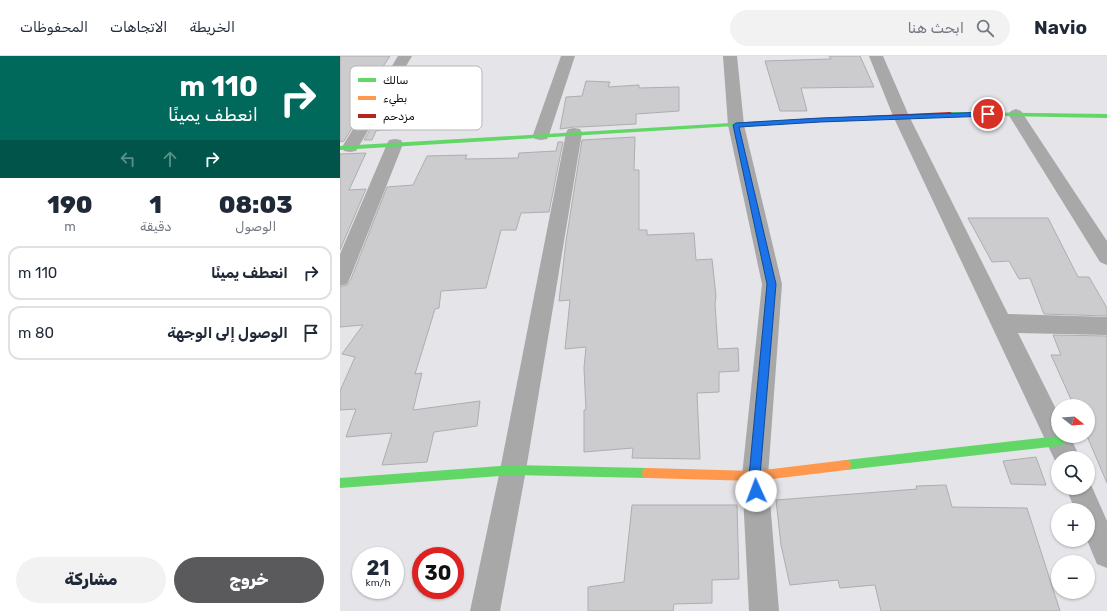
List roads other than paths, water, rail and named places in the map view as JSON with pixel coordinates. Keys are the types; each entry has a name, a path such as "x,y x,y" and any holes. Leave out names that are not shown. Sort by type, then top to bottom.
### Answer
{"street":[{"path":"399,66 406,56"},
{"path":"541,135 568,56"},
{"path":"730,56 736,125 772,284 755,476 764,611"},
{"path":"340,482 513,470 755,476 1063,449 901,116 876,56"},
{"path":"345,147 574,133 901,116 1016,114 1107,116"},
{"path":"1016,114 1107,258"},
{"path":"345,147 356,130"},
{"path":"485,611 513,470 574,133"},
{"path":"340,278 395,144"},
{"path":"1002,323 1107,326"},
{"path":"1082,495 1107,554"}]}
